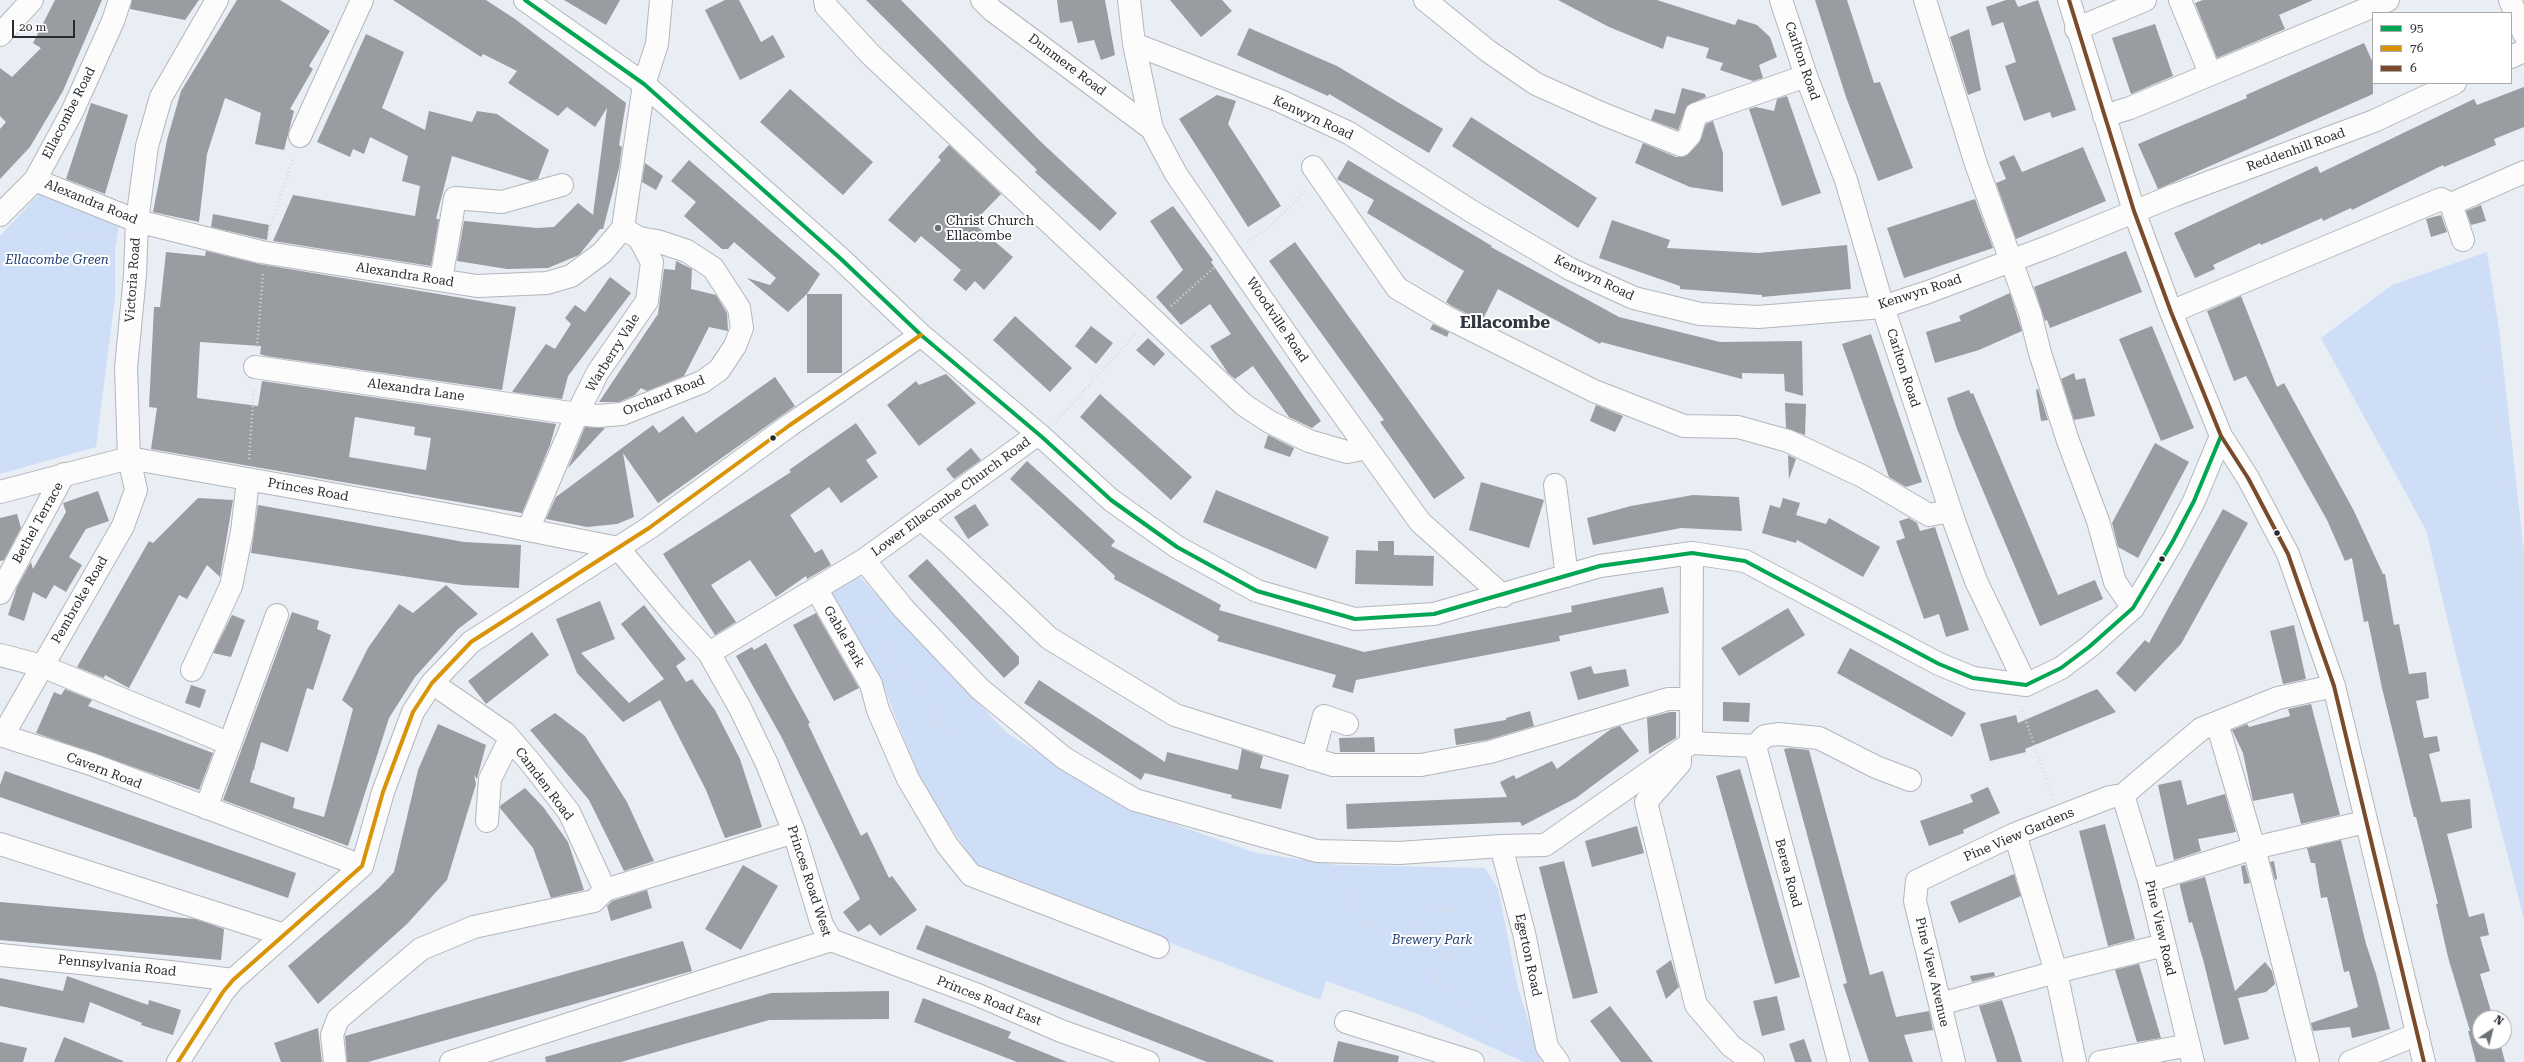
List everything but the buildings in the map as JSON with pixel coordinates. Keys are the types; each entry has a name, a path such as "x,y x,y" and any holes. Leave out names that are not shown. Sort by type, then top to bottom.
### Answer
{"street":[{"path":"0,35 32,0"},
{"name":"Ellacombe Road","path":"0,215 35,180 73,110 113,21 120,0"},
{"name":"Victoria Road","path":"129,458 126,368 135,274 137,226 147,146 161,97 217,0"},
{"path":"300,136 362,0"},
{"path":"524,0 644,84 841,259 921,335 1040,435 1111,500 1177,547 1257,591 1355,619 1434,614 1503,596 1600,566 1692,553 1745,561 1939,664 1973,678 2019,684 2061,668 2089,647 2133,608 2177,534 2221,436"},
{"path":"631,233 644,84 657,44 661,0"},
{"path":"825,0 826,6 870,54 1244,405 1270,422 1309,441 1346,452 1367,448"},
{"name":"Woodville Road","path":"1130,0 1134,44 1152,129 1176,174 1232,253 1311,370 1420,522 1503,596"},
{"path":"1425,0 1488,50 1536,84 1603,114 1681,145 1690,135 1696,114 1806,76"},
{"name":"Carlton Road","path":"1781,0 1806,76 1846,180 1883,307 1950,510 1976,581 2019,684"},
{"path":"1925,0 1976,164 2030,313 2068,441 2098,521 2115,582 2133,608"},
{"path":"2068,0 2134,210 2171,312 2221,436 2248,478 2288,554 2334,686 2365,822 2424,1062"},
{"path":"2076,29 2145,0"},
{"path":"2180,0 2210,73"},
{"path":"2104,116 2130,108 2210,73 2388,0"},
{"path":"2510,0 2524,34"},
{"name":"Dunmere Road","path":"990,3 1152,129"},
{"name":"Kenwyn Road","path":"1134,44 1278,100 1349,133 1471,211 1570,269 1634,298 1700,314 1758,318 1883,307 2053,245 2134,210"},
{"path":"2512,57 2524,51"},
{"name":"Reddenhill Road","path":"2134,210 2374,121 2453,84"},
{"path":"1318,172 1397,288 1446,318 1594,391 1684,426 1738,427 1788,441 1864,476 1929,515 1950,510"},
{"path":"2451,204 2524,172"},
{"name":"Alexandra Road","path":"35,180 137,226 261,252 477,286 547,284 572,276 631,233"},
{"path":"441,280 455,198 502,202 562,185"},
{"path":"2171,312 2441,199 2451,204 2462,240"},
{"name":"Orchard Road","path":"577,414 598,416 622,414 702,382 719,370 735,346 742,328 739,308 713,268 687,251 631,233"},
{"name":"Warberry Vale","path":"528,530 577,414 598,372 646,301 652,262 631,233"},
{"path":"178,1062 223,992 233,980 362,866 383,792 413,712 432,683 471,642 618,548 790,425 921,335"},
{"name":"Alexandra Lane","path":"255,367 577,414"},
{"name":"Lower Ellacombe Church Road","path":"709,653 817,590 864,560 1040,435"},
{"name":"Princes Road","path":"0,492 129,458 528,530 618,548"},
{"name":"Pembroke Road","path":"1,735 123,526 136,490 129,458"},
{"name":"Bethel Terrace","path":"0,593 64,474"},
{"path":"192,670 231,586 242,532 248,480"},
{"path":"1555,485 1567,576"},
{"path":"921,519 953,547 1049,638 1175,715 1333,766 1421,765 1490,752 1668,700 1690,699"},
{"name":"Princes Road West","path":"451,1062 831,940 822,925 794,832 767,764 709,653 675,616 618,548"},
{"path":"1692,553 1690,699 1686,747 1680,763 1646,802 1696,1005 1730,1046 1753,1062"},
{"name":"Lower Ellacombe Church Road","path":"864,560 904,609 980,689 1064,758 1135,800 1317,851 1399,854 1501,846 1545,845 1686,747"},
{"name":"Gable Park","path":"817,590 871,684 878,710 903,768 947,846 971,875 1158,947"},
{"path":"206,808 277,615"},
{"path":"0,655 42,666 230,744"},
{"name":"Camden Road","path":"432,683 505,733 569,812 605,890"},
{"path":"2123,795 2201,729 2278,698 2334,686"},
{"path":"1312,758 1324,716 1347,724"},
{"path":"2217,723 2254,848 2308,1062"},
{"path":"1686,747 1755,746 1764,736 1778,734 1820,738 1876,767 1910,780"},
{"name":"Cavern Road","path":"1,735 91,764 362,866"},
{"path":"487,821 490,779 510,739"},
{"name":"Berea Road","path":"1755,746 1839,1062"},
{"name":"Pine View Gardens","path":"1917,880 2015,834 2110,797 2123,795"},
{"name":"Pine View Road","path":"2123,795 2149,881 2191,1053"},
{"path":"2149,881 2254,848 2365,822"},
{"path":"335,1062 332,1035 338,1019 421,949 474,927 594,901 605,890 794,832"},
{"path":"2015,834 2056,972 2075,1062"},
{"path":"0,844 284,935"},
{"name":"Egerton Road","path":"1501,846 1524,933 1547,1047 1558,1062"},
{"name":"Pine View Avenue","path":"1917,880 1915,901 1954,1062"},
{"name":"Princes Road East","path":"831,940 978,995 1061,1031 1148,1062"},
{"path":"1940,1004 2056,972 2164,946"},
{"name":"Pennsylvania Road","path":"0,955 170,972 233,980"},
{"path":"1346,1022 1473,1062"},
{"path":"2350,1062 2418,1034"},
{"path":"2100,1062 2191,1053"}],"path":[{"path":"261,252 300,136"},
{"path":"1040,435 1153,318 1232,253 1269,228 1318,172"},
{"path":"0,262 25,246 43,241 137,226"},
{"path":"2462,240 2480,280 2495,412 2524,608"},
{"path":"869,600 892,660 925,693 932,711 931,721 921,749 903,768"},
{"path":"2019,684 2059,816"},
{"path":"931,721 960,741"},
{"path":"1336,852 1337,865 1355,915 1364,925 1413,937 1435,940 1447,930 1453,909 1461,849"},
{"path":"1453,909 1435,911 1421,918 1413,937 1415,949 1438,981 1481,1019 1527,1052"},
{"path":"1444,956 1449,956 1456,950 1461,941 1457,934 1447,930"},
{"path":"1435,940 1437,949 1444,956"},
{"path":"1438,981 1444,956"}],"green space":[{"name":"Ellacombe Green","path":"43,190 120,218 115,249 115,298 96,447 0,474 0,236"},
{"path":"2487,252 2499,329 2524,553 2524,919 2455,651 2426,530 2321,338 2392,285"},
{"name":"Brewery Park","path":"859,576 1007,733 1126,807 1256,853 1337,865 1485,868 1498,889 1518,988 1541,1062 1524,1062 1418,1014 1326,981 1320,1000 961,863 966,849 923,787 883,685 832,593"}],"transit line":[{"name":"95","path":"525,0 644,84 841,259 921,335 1042,437 1111,500 1177,547 1257,591 1355,619 1434,614 1600,566 1692,553 1745,561 1939,664 1973,678 2026,685 2061,668 2089,647 2133,608 2173,541 2194,501 2221,436"},
{"name":"6","path":"2069,0 2134,211 2171,312 2221,436 2248,478 2288,554 2334,686 2424,1062"},
{"name":"76","path":"178,1062 223,992 233,980 362,866 383,792 413,712 432,683 471,642 649,528 790,425 921,335"}],"place":[{"name":"Christ Church Ellacombe","path":"938,228"}],"district":[{"name":"Ellacombe","path":"1505,323"}]}
